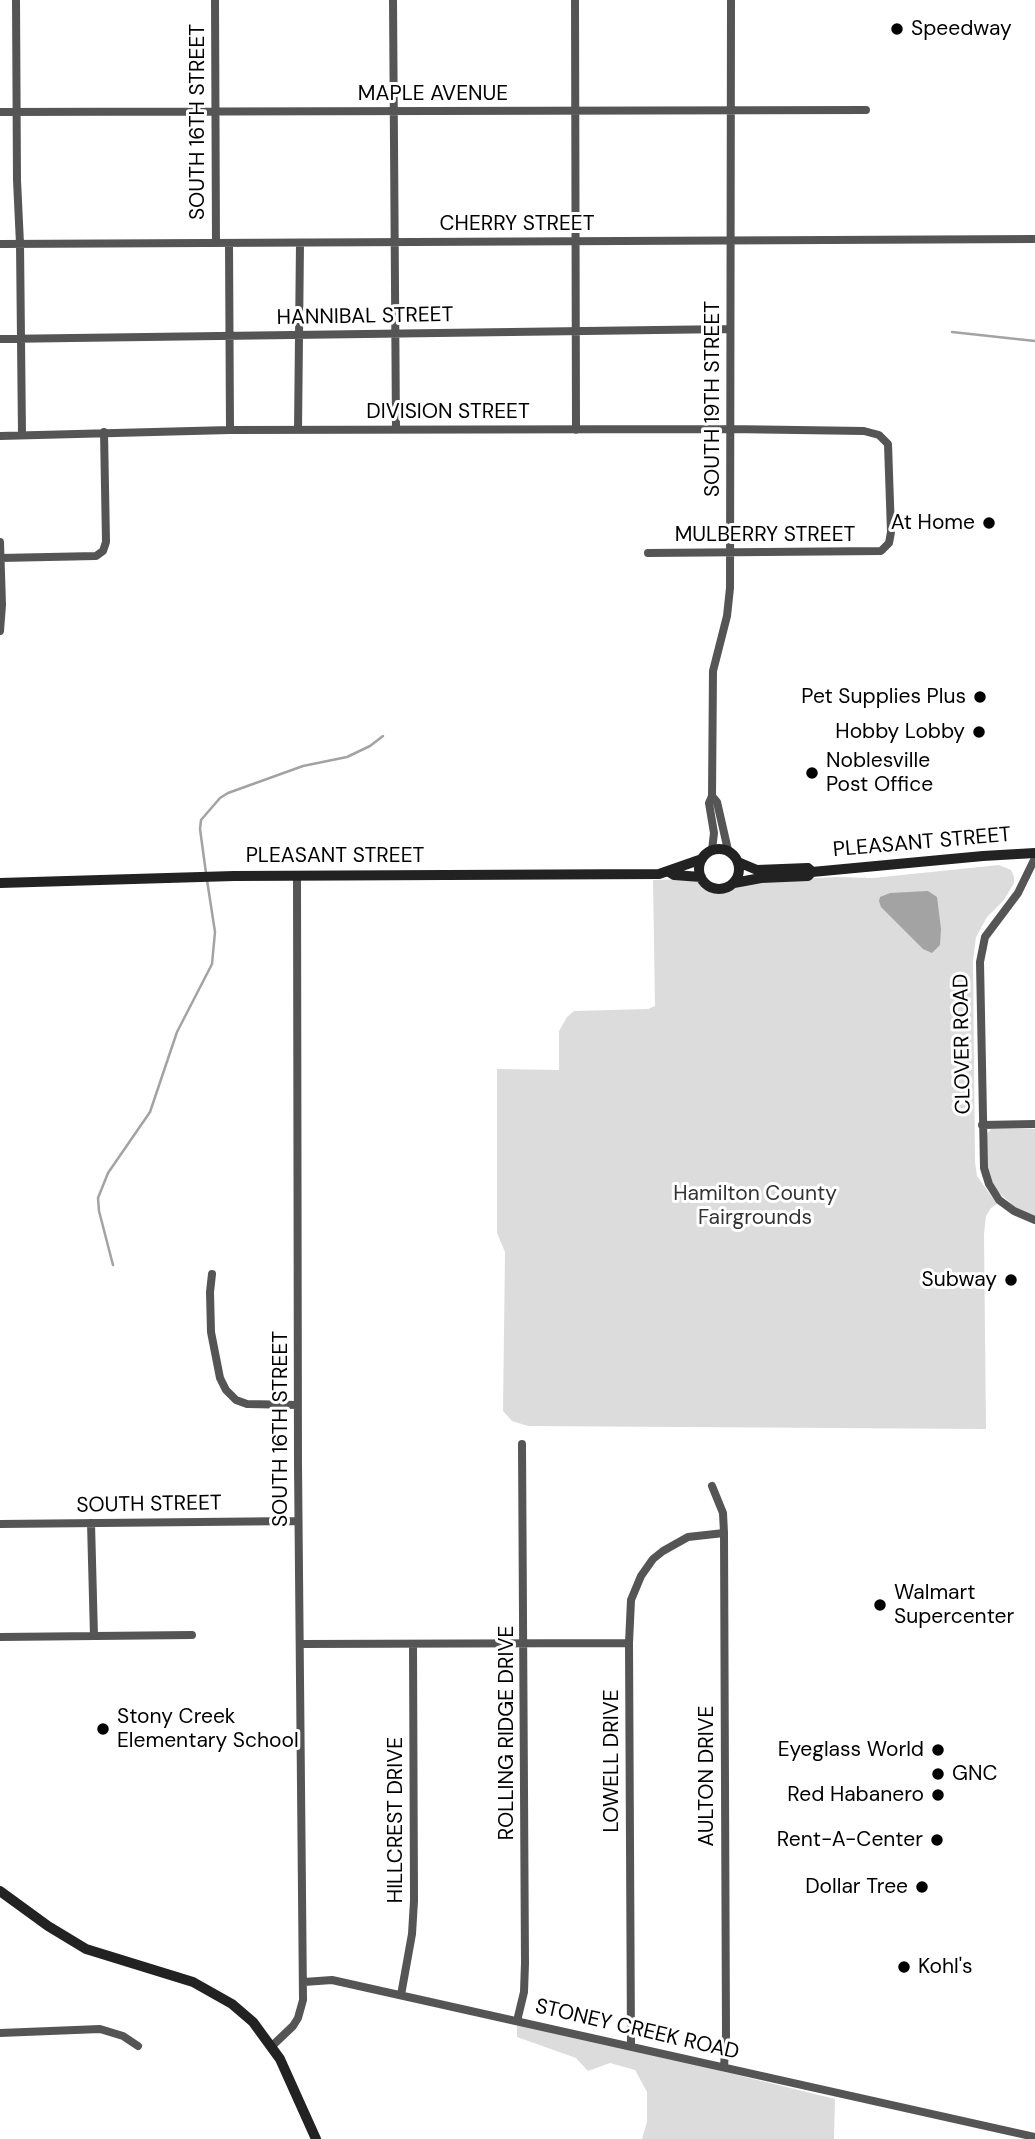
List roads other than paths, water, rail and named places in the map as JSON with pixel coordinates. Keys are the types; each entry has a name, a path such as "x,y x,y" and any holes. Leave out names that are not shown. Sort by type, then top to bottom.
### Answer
{"street":[{"path":"16,0 22,435"},
{"name":"SOUTH 16TH STREET","path":"215,0 216,243"},
{"path":"393,0 396,429"},
{"path":"575,0 576,430"},
{"name":"SOUTH 19TH STREET","path":"712,850 709,803 712,796 713,671 729,606 731,553 731,0"},
{"name":"MAPLE AVENUE","path":"0,112 866,110"},
{"name":"CHERRY STREET","path":"0,244 1035,239"},
{"name":"SOUTH 16TH STREET","path":"229,243 230,430"},
{"path":"298,430 300,243"},
{"name":"HANNIBAL STREET","path":"0,338 730,329"},
{"name":"DIVISION STREET","path":"0,436 104,432 396,429 729,429 869,432 882,438 889,447 891,531 889,542 881,551"},
{"path":"0,558 96,556 101,553 106,542 104,432"},
{"path":"0,542 0,631"},
{"name":"MULBERRY STREET","path":"648,553 881,551"},
{"name":"SOUTH 19TH STREET","path":"712,796 717,802 728,850"},
{"path":"712,850 728,850 738,862 740,872 734,883 728,887 709,886 699,870 702,859 712,850"},
{"name":"PLEASANT STREET","path":"734,883 761,878 808,876 812,872 1035,853"},
{"name":"PLEASANT STREET","path":"669,872 702,859"},
{"name":"CLOVER ROAD","path":"1035,859 1018,893 989,930 982,945 980,962 984,1168 994,1193 1006,1206 1035,1220"},
{"name":"PLEASANT STREET","path":"738,862 757,870 808,868 812,872"},
{"name":"PLEASANT STREET","path":"0,883 208,877 669,872 674,875 701,877"},
{"name":"SOUTH 16TH STREET","path":"296,876 298,1521 304,1982"},
{"path":"982,1125 1035,1124"},
{"path":"212,1275 211,1332 220,1378 226,1390 236,1400 247,1404 298,1405"},
{"name":"ROLLING RIDGE DRIVE","path":"517,2021 524,1992 525,1963 522,1444"},
{"name":"AULTON DRIVE","path":"712,1486 723,1513 724,1533 724,2067"},
{"name":"SOUTH STREET","path":"0,1524 298,1521"},
{"path":"91,1523 94,1636"},
{"name":"LOWELL DRIVE","path":"631,2046 631,1600 636,1585 653,1559 663,1550 688,1537 724,1533"},
{"path":"0,1637 192,1635"},
{"path":"301,1644 629,1643"},
{"name":"HILLCREST DRIVE","path":"401,1995 411,1943 414,1901 413,1645"},
{"path":"0,1891 86,1950 207,1988 220,1996 253,2022 272,2046 288,2072 316,2139"},
{"name":"STONEY CREEK ROAD","path":"304,1982 332,1980 1035,2137"},
{"path":"272,2046 298,2018 303,2001 304,1982"},
{"path":"0,2033 100,2029 123,2036 138,2046"}],"waterway":[{"path":"952,332 1035,341"},
{"path":"206,873 201,820 220,798 303,766 347,757 383,736"},
{"path":"113,1265 98,1198 108,1173 150,1112 177,1032 212,964 215,932 207,880"}],"place":[{"name":"Speedway","path":"897,29"},
{"name":"At Home","path":"989,523"},
{"name":"Pet Supplies Plus","path":"980,697"},
{"name":"Hobby Lobby","path":"979,732"},
{"name":"Noblesville Post Office","path":"812,773"},
{"name":"Subway","path":"1011,1280"},
{"name":"Walmart Supercenter","path":"880,1605"},
{"name":"Stony Creek Elementary School","path":"103,1729"},
{"name":"Eyeglass World","path":"938,1750"},
{"name":"GNC","path":"938,1774"},
{"name":"Red Habanero","path":"938,1795"},
{"name":"Rent-A-Center","path":"937,1840"},
{"name":"Dollar Tree","path":"922,1887"},
{"name":"Kohl's","path":"904,1967"}],"park label":[{"name":"Hamilton County Fairgrounds","path":"755,1206"}]}
